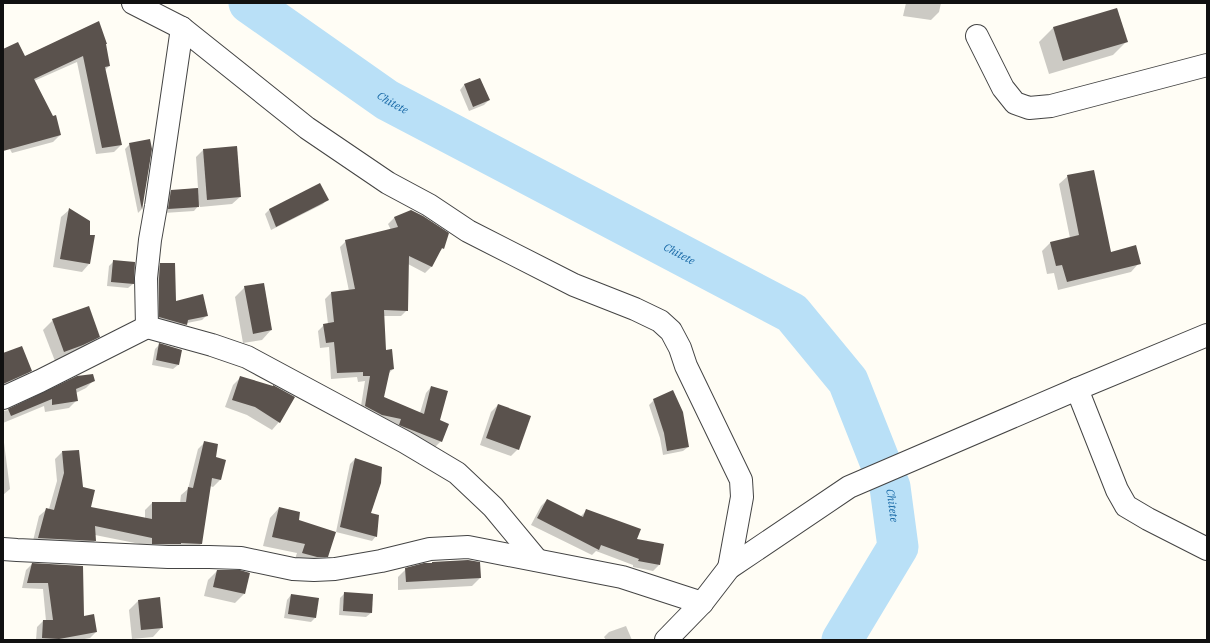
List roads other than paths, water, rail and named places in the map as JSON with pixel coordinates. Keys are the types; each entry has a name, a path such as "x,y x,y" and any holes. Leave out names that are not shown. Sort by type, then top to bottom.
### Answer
{"street":[{"path":"133,3 182,28 307,128 388,183 428,205 468,231 574,285 635,309 660,321 671,331 740,480 742,496 729,568"},
{"path":"148,327 146,278 150,240 182,28"},
{"path":"977,36 1003,88 1015,103 1029,108 1051,106 1207,65"},
{"path":"3,398 148,327 212,345 247,357 405,442 457,473 493,507 537,560"},
{"path":"666,640 702,603 729,568 849,487 1207,335"},
{"path":"1077,389 1117,490 1126,506 1207,549"},
{"path":"3,548 168,557 209,556 242,558 293,569 314,570 335,569 358,565 430,549 468,547 622,577 702,603"}],"waterway":[{"name":"Chitete","path":"249,3 387,100 792,313 848,381 890,487 898,547 842,640"}]}
